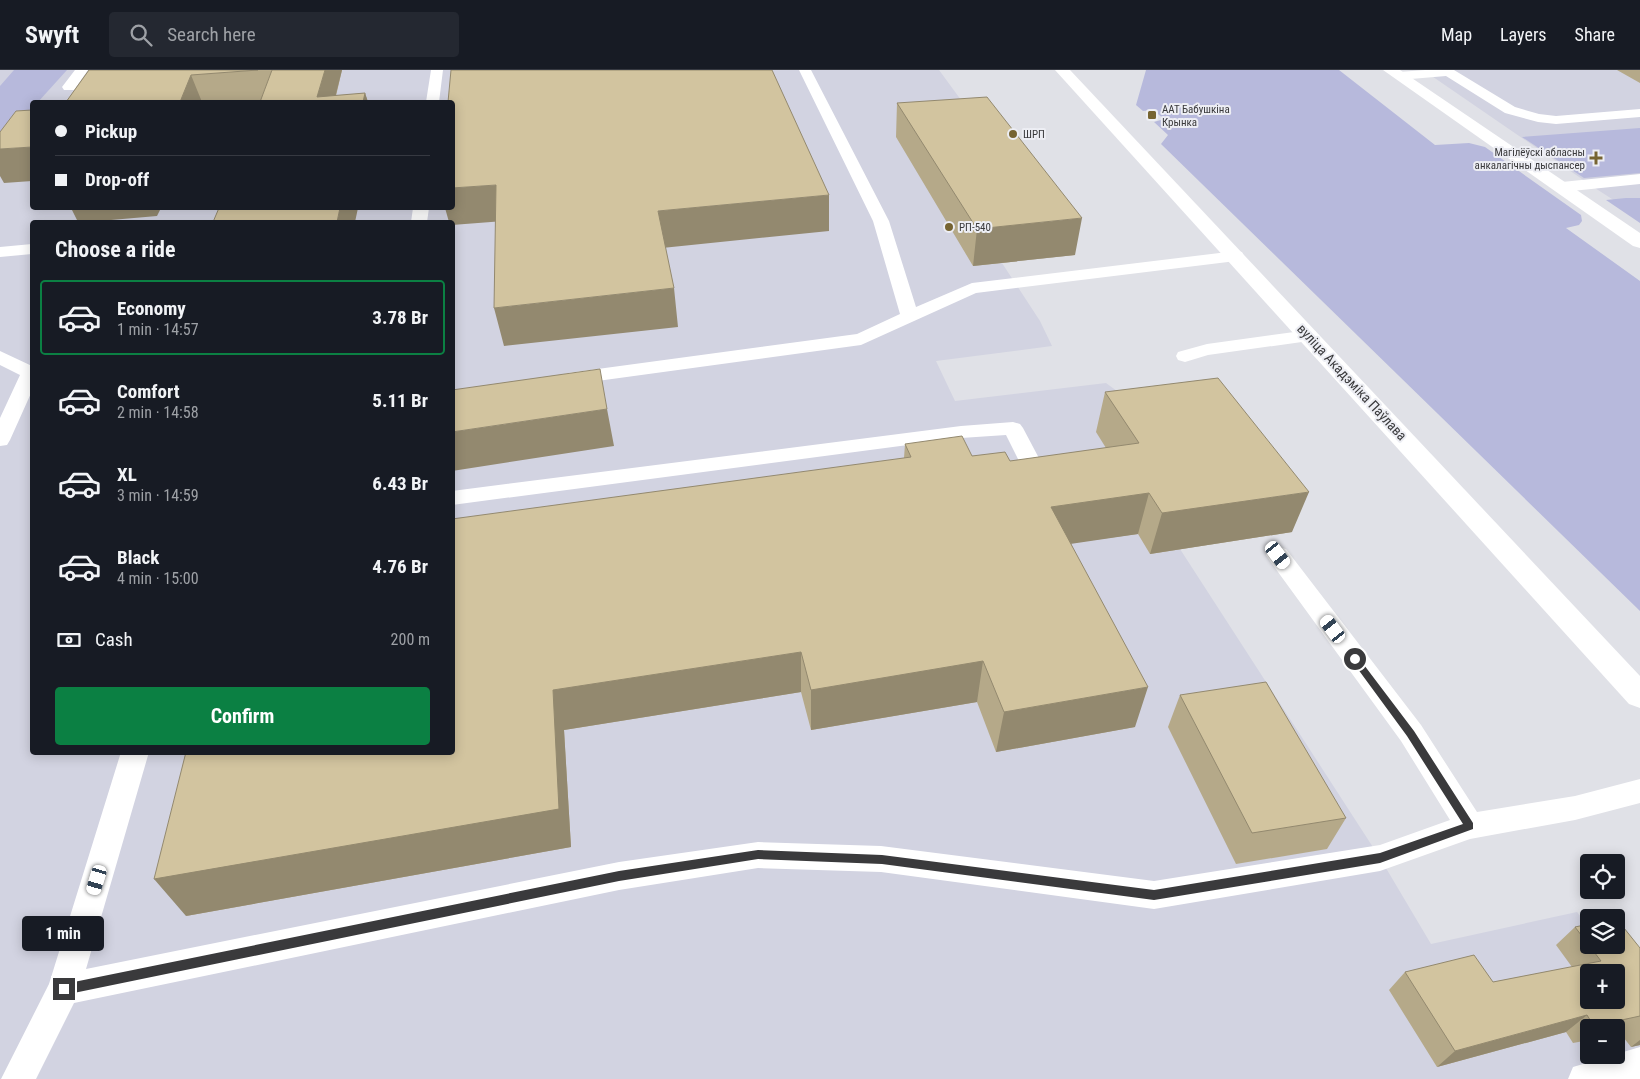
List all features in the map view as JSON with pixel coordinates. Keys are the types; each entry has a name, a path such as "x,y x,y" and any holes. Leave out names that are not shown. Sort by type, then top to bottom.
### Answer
{"main road":[{"name":"вуліца Акадэміка Паўлава","path":"1062,70 1236,256 1640,696"},
{"path":"1394,73 1640,242"}],"lane":[{"path":"68,87 82,70"},
{"path":"433,100 437,70"},
{"path":"805,70 881,221 910,316"},
{"path":"1394,73 1474,70"},
{"path":"1448,72 1510,110 1538,118 1556,120 1640,113"},
{"path":"1562,187 1640,179"},
{"path":"0,252 30,249"},
{"path":"555,381 861,339 972,288 1236,256"},
{"path":"1185,356 1207,350 1309,336"},
{"path":"0,357 30,372"},
{"path":"0,440 30,375"},
{"path":"455,498 961,432 1013,428 1030,462"},
{"path":"1278,555 1411,734 1470,826"},
{"path":"18,1079 64,989 134,755"},
{"path":"64,989 619,876 758,854 882,859 1154,895 1380,858 1470,826 1574,808 1640,791"},
{"path":"1585,1079 1640,1064"}],"shaded area":[{"path":"0,70 939,70 1075,255 1002,263 1040,321 1052,346 936,361 955,401 1106,383 1162,424 1206,418 1292,532 1180,549 1380,858 1431,944 1577,912 1580,916 1580,954 1598,954 1609,964 1580,964 1580,1009 1625,1009 1625,980 1640,994 1640,1079 0,1079"},
{"path":"14,70 67,70 40,100 30,100 30,110 0,148 0,86"},
{"path":"1146,70 1339,70 1435,145 1469,143 1485,147 1581,215 1582,221 1579,225 1566,228 1640,281 1640,611 1161,144 1168,135 1154,122 1164,119 1153,110 1143,111 1136,105"},
{"name":"Магілёўскі абласны анкалагічны дыспансер","path":"1423,70 1640,70 1640,217 1598,190"},
{"path":"1640,128 1640,173 1584,178 1522,137"},
{"path":"1640,198 1640,223 1606,200"}],"building":[{"path":"89,70 258,70 191,75 181,100 67,100"},
{"path":"272,70 325,70 317,97 365,93 363,100 261,100"},
{"path":"451,70 772,70 829,195 658,211 674,288 494,308 496,185 455,188 455,100 448,100"},
{"path":"987,97 1082,218 977,229 897,103"},
{"path":"30,110 30,147 0,149 0,132 16,111"},
{"path":"218,210 340,210 337,220 214,220"},
{"path":"600,369 607,409 455,432 455,390"},
{"path":"1218,378 1309,492 1162,513 1149,493 1051,507 1148,687 1004,712 983,661 811,690 801,652 553,690 559,809 154,879 185,755 455,755 455,519 911,457 905,444 962,436 972,456 1005,452 1010,461 1139,443 1105,392"},
{"path":"1266,682 1346,818 1252,833 1180,695"},
{"path":"1580,926 1580,934 1575,927"},
{"path":"1625,929 1640,948 1640,1016 1625,1019 1590,1019 1587,1015 1455,1051 1405,972 1474,955 1493,982 1580,965 1580,1009 1625,1009 1625,964 1586,964 1601,961 1596,954 1625,954"}],"place":[{"name":"ААТ Бабушкіна Крынка","path":"1152,115"},
{"name":"ШРП","path":"1013,134"},
{"name":"Магілёўскі абласны анкалагічны дыспансер","path":"1596,158"},
{"name":"РП-540","path":"949,227"}],"route":[{"path":"64,989 619,876 758,854 882,859 1154,895 1380,858 1470,826 1411,734 1355,659"}]}
